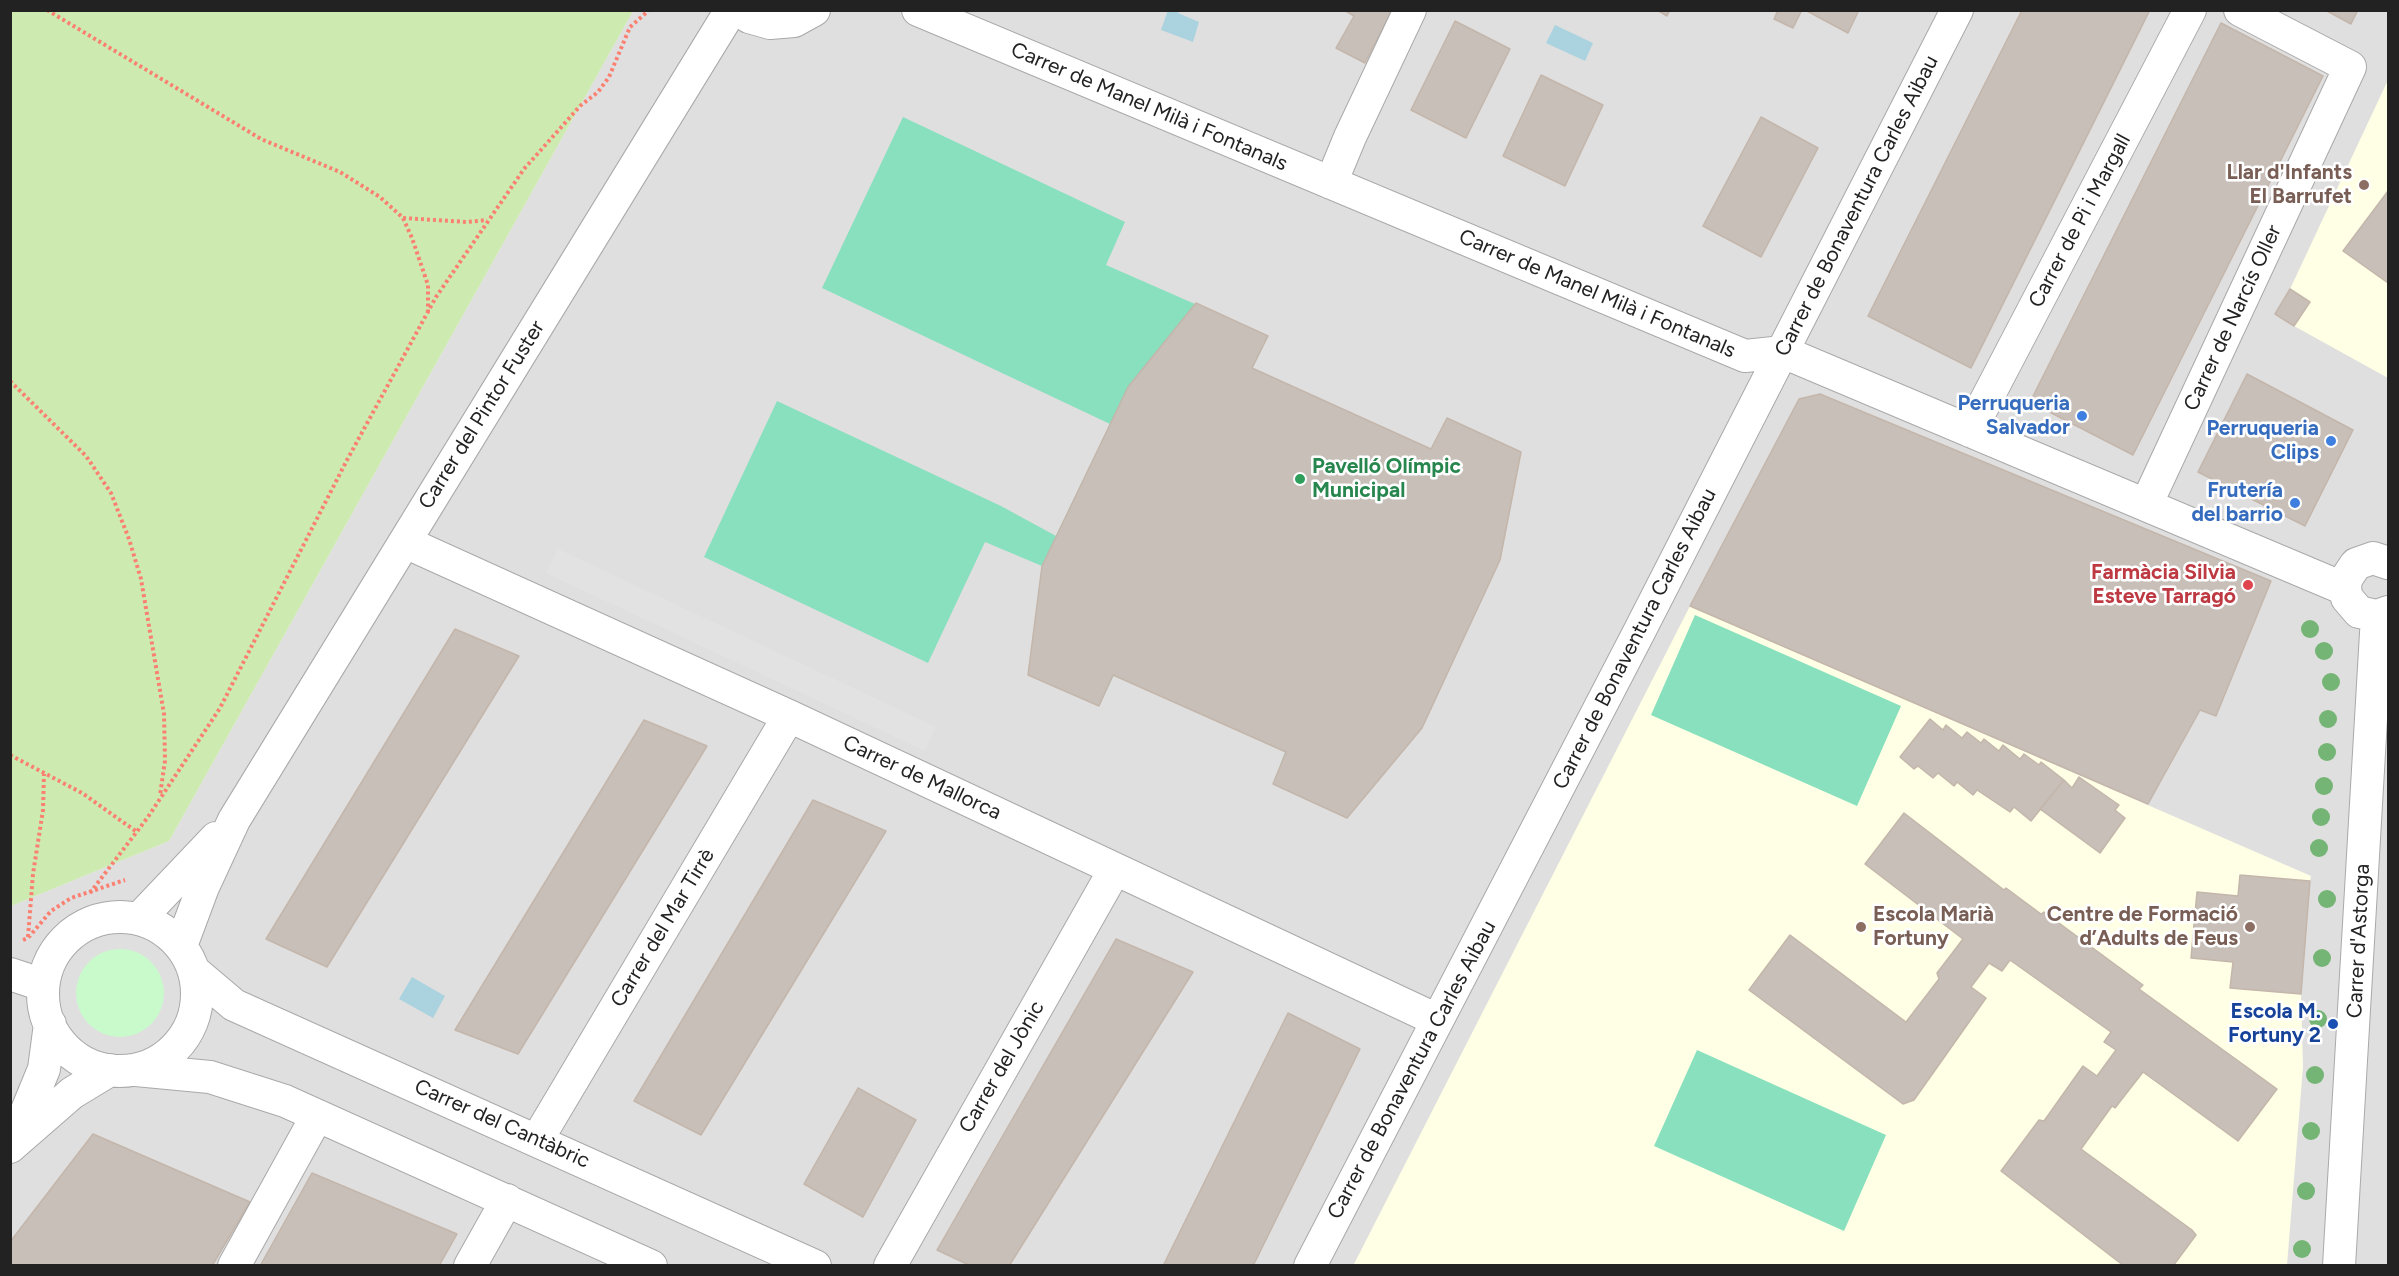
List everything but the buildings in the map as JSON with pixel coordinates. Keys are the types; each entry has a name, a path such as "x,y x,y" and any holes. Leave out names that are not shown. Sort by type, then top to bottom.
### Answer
{"street":[{"name":"Carrer del Pintor Fuster","path":"188,959 206,882 234,820 731,10"},
{"path":"739,10 748,17 770,23 794,21 814,10"},
{"name":"Carrer de Manel Milà i Fontanals","path":"918,10 1745,356 1783,352 2345,589"},
{"path":"1331,183 1350,137 1410,10"},
{"name":"Carrer de Bonaventura Carles Aibau","path":"1310,1266 1783,352 1957,10"},
{"name":"Carrer de Pi i Margall","path":"1970,431 2190,10"},
{"name":"Carrer de Narcís Oller","path":"2146,505 2350,67 2240,10"},
{"name":"Carrer de Mallorca","path":"405,542 789,716 1437,1020"},
{"path":"2383,614 2359,612 2347,598 2345,589 2350,572 2356,564 2373,558 2386,557"},
{"name":"Carrer d'Astorga","path":"2339,1266 2383,614"},
{"name":"Carrer del Mar Tirrè","path":"537,1140 789,716"},
{"name":"Carrer del Pintor Fuster","path":"139,919 234,820"},
{"name":"Carrer del Jònic","path":"890,1266 1115,869"},
{"path":"12,1145 72,1093 123,1070 167,1055 187,1032 195,1013 197,997 188,959 167,932 139,919 120,916 97,920 81,927 55,952 44,985 45,1006 50,1024 61,1042 77,1057 93,1066 123,1070 210,1077 285,1101 651,1266"},
{"name":"Carrer del Cantàbric","path":"188,959 234,1005 815,1266"},
{"path":"10,975 44,985"},
{"path":"12,1145 44,1069 50,1024"},
{"path":"234,1266 317,1116"},
{"path":"470,1266 507,1200"}],"path":[{"path":"47,10 261,139 340,172 380,197 403,218 426,278 428,314"},
{"path":"90,893 137,832 220,708 347,460 428,314 487,220 531,160 580,106 598,92 609,77 630,27 649,10"},
{"path":"403,218 467,222 487,220"},
{"path":"10,381 86,456 111,493 129,539 141,579 164,714 165,761 160,799"},
{"path":"10,755 82,793 137,832"},
{"path":"28,938 33,874 43,810 44,774"},
{"path":"20,941 28,938 51,911 72,898 133,878"}],"shaded area":[{"path":"633,11 2388,11 2388,1265 11,1266 11,906 169,841"},
{"name":"Llar d'Infants El Barrufet","path":"2388,80 2388,378 2294,326 2309,302 2290,289"},
{"path":"558,549 936,727 925,751 546,573"},
{"name":"Escola Marià Fortuny","path":"1690,606 2311,876 2310,881 2240,875 2238,896 2197,892 2191,957 2233,962 2231,988 2301,994 2303,1067 2287,1265 1353,1266"}],"green space":[{"path":"11,10 633,11 169,841 11,906"},
{"name":"Pavelló Olímpic Municipal","path":"903,117 1125,222 1106,265 1268,336 1252,369 1431,449 1447,418 1521,452 1500,560 1422,728 1347,818 1273,784 1285,752 1114,675 1099,706 1028,675 1042,566 985,542 928,663 704,557 777,401 1001,506 1056,536 1110,424 822,288"},
{"path":"1695,615 1901,706 1857,806 1651,715"},
{"path":"120,949 137,952 151,962 161,976 164,993 161,1010 151,1024 137,1034 120,1037 103,1034 89,1024 79,1010 76,993 79,976 89,962 103,952"},
{"path":"1697,1050 1886,1135 1844,1231 1654,1146"}],"water":[{"path":"1168,10 1179,11 1178,13 1199,22 1193,42 1161,30"},
{"path":"1555,25 1593,43 1585,61 1546,43"},
{"path":"412,977 445,996 433,1018 399,999"}],"place":[{"name":"Llar d'Infants El Barrufet","path":"2364,185"},
{"name":"Perruqueria Salvador","path":"2082,416"},
{"name":"Perruqueria Clips","path":"2331,441"},
{"name":"Pavelló Olímpic Municipal","path":"1300,479"},
{"name":"Frutería del barrio","path":"2295,503"},
{"name":"Farmàcia Silvia Esteve Tarragó","path":"2248,585"},
{"name":"Escola Marià Fortuny","path":"1861,927"},
{"name":"Centre de Formació d’Adults de Feus","path":"2250,927"},
{"name":"Escola M. Fortuny 2","path":"2333,1024"}]}
